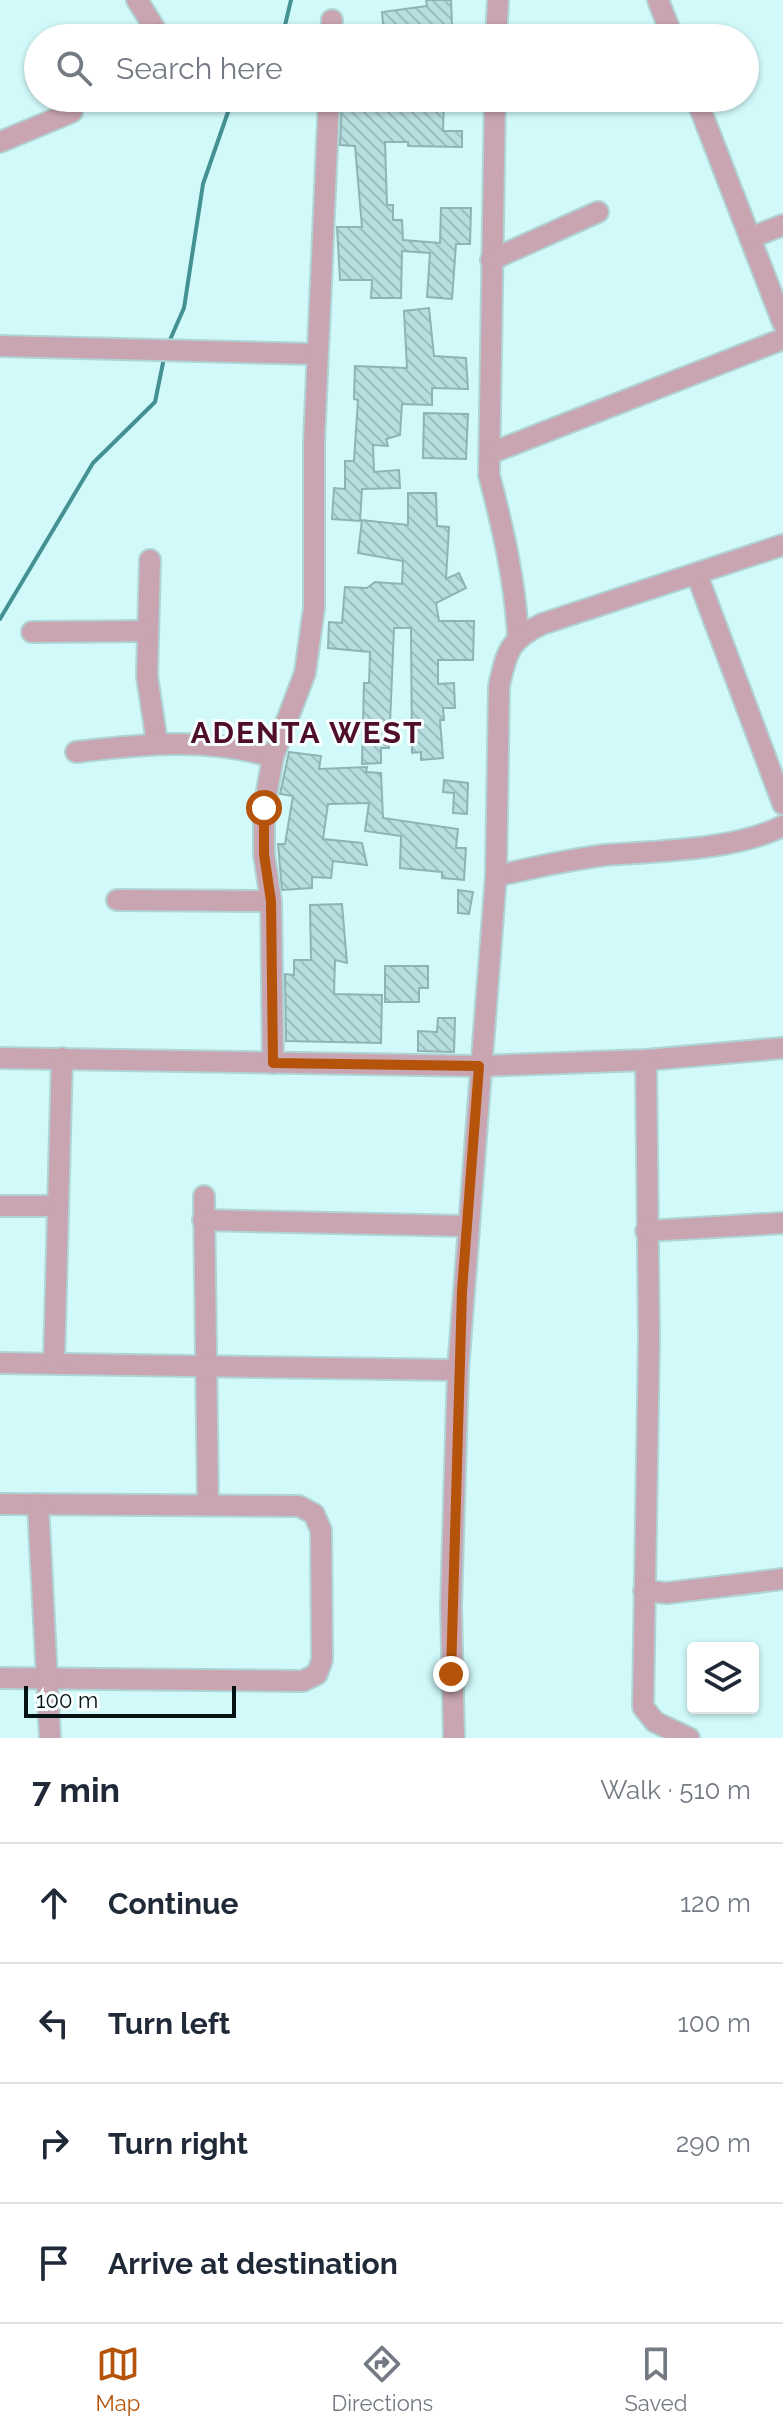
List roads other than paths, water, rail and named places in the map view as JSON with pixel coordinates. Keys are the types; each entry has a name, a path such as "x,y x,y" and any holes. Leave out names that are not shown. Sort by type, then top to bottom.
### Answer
{"street":[{"path":"137,0 152,24"},
{"path":"497,24 498,0"},
{"path":"658,0 667,24"},
{"path":"0,142 72,112"},
{"path":"273,1063 271,901 264,854 264,808 273,757 305,673 314,608 317,354 328,112"},
{"path":"495,112 489,475 499,525 510,558 518,636"},
{"path":"701,112 783,323"},
{"path":"491,260 598,212"},
{"path":"750,238 783,225"},
{"path":"491,453 783,339"},
{"path":"0,346 317,354"},
{"path":"454,1738 451,1606 458,1370 496,876 499,686 506,655 518,636 542,624 783,545"},
{"path":"150,560 147,676 157,743"},
{"path":"697,575 783,804"},
{"path":"32,632 146,631"},
{"path":"76,752 157,743 239,747 273,757"},
{"path":"496,876 593,858 642,855 764,835 783,826"},
{"path":"117,900 271,901"},
{"path":"0,1058 479,1066 646,1060 783,1048"},
{"path":"54,1363 62,1058"},
{"path":"646,1060 649,1338 643,1707 655,1722 689,1738"},
{"path":"204,1196 208,1505"},
{"path":"0,1206 58,1206"},
{"path":"203,1220 467,1226"},
{"path":"646,1231 783,1223"},
{"path":"0,1363 458,1370"},
{"path":"0,1504 299,1506 314,1514 321,1530 322,1660 317,1674 303,1681 0,1678"},
{"path":"38,1504 50,1738"},
{"path":"644,1591 667,1593 783,1579"}],"waterway":[{"path":"285,24 291,0"},
{"path":"169,342 184,308 203,184 228,112"},
{"path":"0,619 93,463 155,402 164,358"}],"district":[{"name":"ADENTA WEST","path":"307,733"}]}
